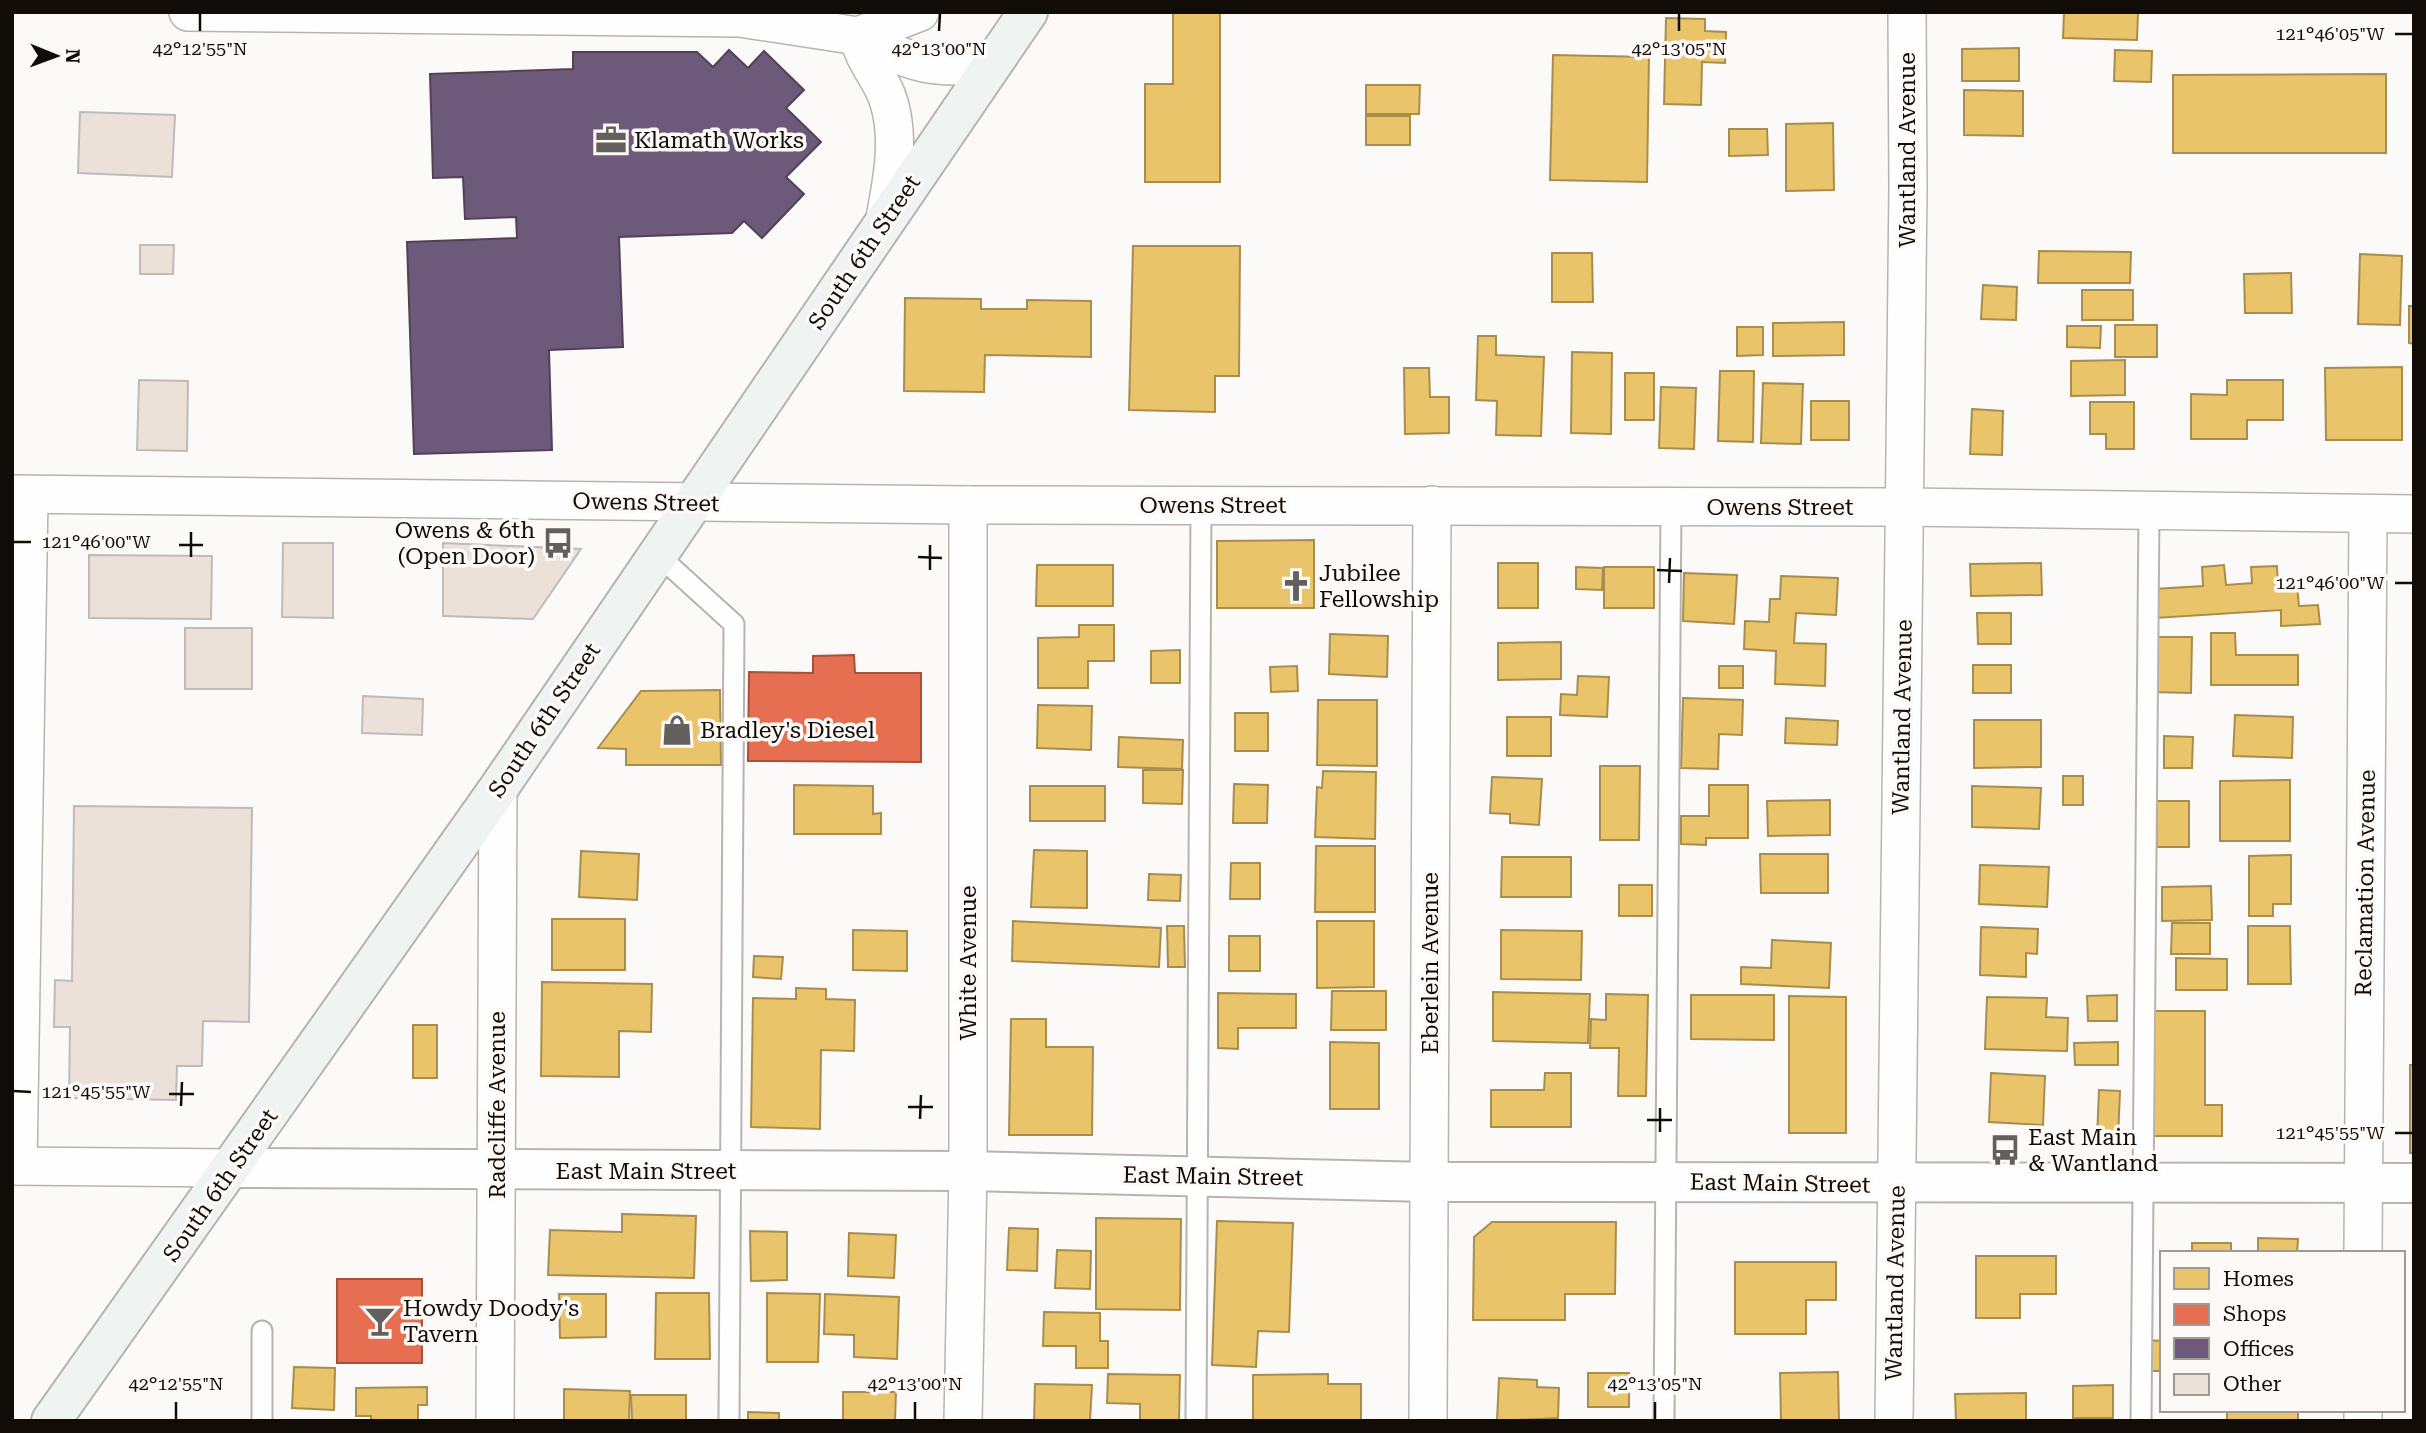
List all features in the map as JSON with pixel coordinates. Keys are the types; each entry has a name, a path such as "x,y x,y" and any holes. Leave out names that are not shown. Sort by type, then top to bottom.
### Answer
{"main road":[{"name":"South 6th Street","path":"51,1421 498,789 1028,12"}],"street":[{"path":"188,12 740,15 858,36 897,57 934,65 958,68 994,62"},
{"path":"858,36 920,12"},
{"name":"Wantland Avenue","path":"1894,1421 1908,187 1907,12"},
{"path":"858,36 864,59 886,94 895,131 884,223"},
{"path":"15,1166 21,495"},
{"name":"Owens Street","path":"21,495 968,505 1904,507 2414,514"},
{"name":"White Avenue","path":"963,1421 968,1171 968,505"},
{"name":"Eberlein Avenue","path":"1429,1421 1432,505"},
{"name":"Reclamation Avenue","path":"2362,1251 2368,514"},
{"name":"Radcliffe Avenue","path":"495,1421 498,789"},
{"name":"East Main Street","path":"15,1166 498,1171 968,1171 1429,1182 2414,1184"}],"lane":[{"path":"1196,1421 1201,505"},
{"path":"1664,1421 1671,506"},
{"path":"2141,1421 2149,511"},
{"path":"657,554 734,624 733,1171 729,1421"},
{"path":"262,1331 262,1421"}],"building: Homes":[{"path":"1173,12 1220,12 1220,182 1145,182 1145,84 1173,84"},
{"path":"2064,12 2138,12 2137,40 2063,38"},
{"path":"1666,18 1705,19 1705,31 1726,32 1725,63 1702,62 1701,105 1664,104"},
{"path":"2019,48 2019,81 1962,81 1962,49"},
{"path":"2115,50 2152,51 2151,82 2114,81"},
{"path":"1553,55 1649,57 1647,182 1550,180"},
{"path":"2386,74 2386,153 2173,153 2173,75"},
{"path":"1366,85 1420,85 1419,114 1366,114"},
{"path":"1964,90 2023,91 2023,136 1964,135"},
{"path":"1366,116 1410,116 1410,145 1366,145"},
{"path":"1833,123 1834,190 1786,191 1786,124"},
{"path":"1729,129 1767,129 1768,155 1729,156"},
{"path":"1133,246 1240,246 1239,376 1215,376 1215,412 1129,410"},
{"path":"2039,251 2131,252 2130,283 2038,283"},
{"path":"1552,253 1592,253 1593,302 1552,302"},
{"path":"2360,254 2402,256 2400,325 2358,324"},
{"path":"2291,273 2292,313 2245,313 2244,274"},
{"path":"1983,285 2017,287 2016,320 1981,319"},
{"path":"2082,290 2133,290 2133,320 2082,320"},
{"path":"905,298 981,299 981,309 1027,309 1027,300 1091,301 1091,357 985,355 984,392 904,391"},
{"path":"2409,306 2414,306 2414,344 2409,343"},
{"path":"1844,322 1844,355 1773,356 1773,323"},
{"path":"2115,325 2157,325 2157,357 2115,357"},
{"path":"2067,326 2101,326 2100,348 2067,347"},
{"path":"1737,327 1763,327 1763,355 1737,356"},
{"path":"1478,336 1496,336 1496,355 1544,357 1541,436 1496,435 1497,401 1476,400"},
{"path":"1572,352 1612,353 1611,434 1571,433"},
{"path":"2125,360 2125,395 2071,396 2071,361"},
{"path":"2402,367 2402,440 2326,440 2325,368"},
{"path":"1404,368 1429,368 1430,397 1449,397 1449,433 1405,434"},
{"path":"1720,371 1754,371 1753,442 1718,441"},
{"path":"1625,373 1654,373 1654,420 1625,420"},
{"path":"2227,380 2283,380 2283,420 2247,420 2247,439 2191,439 2191,394 2227,395"},
{"path":"1763,383 1803,384 1801,444 1761,443"},
{"path":"1661,387 1696,388 1694,449 1659,448"},
{"path":"1811,401 1849,401 1849,440 1811,440"},
{"path":"2090,402 2134,402 2134,449 2106,449 2106,434 2090,434"},
{"path":"1972,409 2003,411 2002,455 1970,454"},
{"path":"1314,540 1314,608 1217,608 1217,541"},
{"path":"1498,563 1538,563 1538,608 1498,608"},
{"path":"2041,563 2042,595 1971,596 1970,564"},
{"path":"1037,565 1113,565 1113,606 1036,606"},
{"path":"2224,565 2226,585 2252,583 2251,567 2277,566 2278,587 2297,585 2299,606 2318,605 2320,624 2281,626 2281,610 2155,618 2154,589 2203,586 2202,567"},
{"path":"1576,567 1603,568 1602,590 1576,589"},
{"path":"1604,567 1654,567 1654,608 1604,608"},
{"path":"1684,573 1737,575 1734,624 1683,621"},
{"path":"1781,576 1838,578 1836,615 1796,613 1794,643 1826,644 1825,686 1775,684 1776,651 1744,649 1745,621 1769,622 1770,599 1780,599"},
{"path":"1977,613 2011,613 2011,644 1978,644"},
{"path":"1079,625 1114,625 1114,661 1088,661 1088,688 1038,688 1038,638 1079,637"},
{"path":"2211,633 2235,633 2236,655 2298,655 2298,685 2211,685"},
{"path":"1330,634 1388,636 1387,677 1329,674"},
{"path":"2151,637 2192,637 2191,693 2151,692"},
{"path":"1561,642 1561,679 1498,680 1498,643"},
{"path":"1180,650 1180,683 1151,683 1151,651"},
{"path":"1973,665 2011,665 2011,693 1973,693"},
{"path":"1297,666 1298,691 1271,692 1270,667"},
{"path":"1719,666 1743,666 1743,688 1719,688"},
{"path":"1578,676 1609,677 1607,717 1560,715 1561,694 1577,695"},
{"path":"720,690 721,765 626,765 626,749 598,748 641,691"},
{"path":"1683,698 1743,700 1742,735 1719,734 1718,769 1681,768"},
{"path":"1318,700 1377,700 1377,766 1317,765"},
{"path":"1038,705 1092,706 1091,750 1037,748"},
{"path":"1235,713 1268,713 1268,751 1235,751"},
{"path":"2235,715 2293,717 2292,758 2233,756"},
{"path":"1507,717 1551,717 1551,756 1507,756"},
{"path":"1786,718 1838,721 1837,745 1785,743"},
{"path":"1974,720 2041,720 2041,767 1974,768"},
{"path":"2164,736 2193,737 2192,768 2164,768"},
{"path":"1119,737 1183,740 1182,769 1118,767"},
{"path":"1600,766 1640,766 1639,840 1600,840"},
{"path":"1143,770 1183,770 1182,804 1143,803"},
{"path":"1323,771 1376,772 1375,839 1315,837 1317,787 1322,788"},
{"path":"2063,776 2083,776 2083,805 2063,805"},
{"path":"1492,777 1542,779 1539,825 1510,823 1510,814 1490,813"},
{"path":"2290,780 2290,841 2220,841 2220,781"},
{"path":"1234,784 1268,785 1267,823 1233,823"},
{"path":"794,785 873,786 873,814 881,813 881,834 794,834"},
{"path":"1709,785 1748,785 1748,838 1706,838 1706,845 1681,844 1681,816 1709,816"},
{"path":"1030,786 1105,786 1105,821 1030,821"},
{"path":"1972,786 2041,788 2039,829 1972,827"},
{"path":"1830,800 1830,835 1768,836 1767,801"},
{"path":"2157,801 2189,801 2189,847 2157,847"},
{"path":"1316,846 1375,846 1375,912 1315,912"},
{"path":"1034,850 1087,851 1087,908 1031,907"},
{"path":"581,851 639,854 637,900 579,897"},
{"path":"1760,854 1828,854 1828,893 1761,893"},
{"path":"2291,855 2291,904 2273,904 2273,916 2249,916 2249,856"},
{"path":"1502,857 1571,857 1571,897 1501,897"},
{"path":"1231,863 1260,863 1260,899 1230,899"},
{"path":"1980,865 2049,867 2047,907 1979,904"},
{"path":"1149,874 1181,875 1180,901 1148,900"},
{"path":"1619,885 1652,885 1652,916 1619,916"},
{"path":"2211,886 2212,920 2162,921 2162,887"},
{"path":"552,919 625,919 625,970 552,970"},
{"path":"1013,921 1161,928 1159,967 1012,961"},
{"path":"1317,921 1374,921 1374,987 1317,988"},
{"path":"2172,923 2210,923 2210,954 2171,954"},
{"path":"1167,926 1184,926 1185,967 1168,967"},
{"path":"2248,926 2290,926 2291,984 2248,984"},
{"path":"1981,927 2038,929 2037,954 2026,953 2026,977 1980,975"},
{"path":"853,930 907,931 907,971 853,970"},
{"path":"1501,930 1582,931 1581,980 1501,979"},
{"path":"1229,936 1260,936 1260,971 1229,971"},
{"path":"1772,940 1831,943 1829,988 1741,984 1741,967 1771,968"},
{"path":"754,956 783,957 781,979 753,977"},
{"path":"2176,958 2227,959 2227,990 2176,990"},
{"path":"542,982 652,984 651,1032 619,1031 619,1077 541,1076"},
{"path":"796,988 826,989 826,999 855,1000 854,1051 821,1050 820,1129 751,1127 753,998 796,999"},
{"path":"1332,991 1386,991 1386,1030 1331,1030"},
{"path":"1493,992 1590,994 1588,1043 1493,1041"},
{"path":"1218,993 1296,994 1296,1028 1238,1028 1238,1049 1218,1048"},
{"path":"1606,994 1648,995 1646,1096 1618,1096 1619,1048 1590,1048 1591,1019 1606,1020"},
{"path":"1691,995 1774,995 1774,1040 1691,1039"},
{"path":"2117,995 2117,1021 2088,1021 2087,996"},
{"path":"1789,996 1846,997 1846,1133 1789,1133"},
{"path":"1987,997 2047,998 2046,1017 2068,1018 2067,1051 1985,1049"},
{"path":"2148,1011 2205,1011 2205,1105 2222,1105 2222,1136 2148,1136"},
{"path":"1011,1019 1046,1019 1046,1047 1093,1047 1092,1135 1009,1135"},
{"path":"413,1025 437,1025 437,1078 413,1078"},
{"path":"1330,1042 1379,1043 1379,1109 1330,1109"},
{"path":"2118,1042 2118,1065 2075,1065 2074,1043"},
{"path":"2410,1065 2414,1065 2414,1153 2410,1153"},
{"path":"1545,1073 1571,1073 1571,1127 1491,1127 1491,1090 1544,1090"},
{"path":"1991,1073 2045,1076 2043,1125 1989,1122"},
{"path":"2099,1090 2120,1091 2118,1139 2097,1138"},
{"path":"622,1214 696,1216 694,1278 548,1275 550,1230 622,1232"},
{"path":"1096,1218 1181,1219 1180,1310 1096,1309"},
{"path":"1217,1221 1293,1223 1289,1332 1258,1331 1256,1367 1212,1365"},
{"path":"1492,1222 1616,1222 1615,1294 1565,1294 1565,1320 1473,1320 1474,1237"},
{"path":"1009,1228 1038,1229 1037,1271 1007,1270"},
{"path":"750,1231 787,1232 787,1280 751,1281"},
{"path":"849,1233 896,1235 894,1278 848,1276"},
{"path":"2258,1238 2298,1239 2297,1251 2258,1251"},
{"path":"2192,1243 2231,1243 2231,1251 2192,1251"},
{"path":"1057,1250 1091,1251 1090,1289 1055,1288"},
{"path":"1976,1256 2056,1256 2056,1294 2020,1294 2020,1318 1976,1318"},
{"path":"1735,1262 1836,1262 1836,1300 1806,1300 1806,1334 1735,1334"},
{"path":"656,1293 709,1293 710,1359 655,1359"},
{"path":"767,1293 820,1294 818,1362 767,1362"},
{"path":"559,1294 606,1294 606,1337 560,1338"},
{"path":"825,1294 899,1297 897,1359 854,1357 854,1335 824,1334"},
{"path":"1044,1312 1100,1313 1100,1341 1108,1341 1108,1368 1076,1368 1076,1346 1043,1346"},
{"path":"2144,1340 2160,1341 2160,1371 2144,1371"},
{"path":"294,1367 335,1368 334,1410 292,1408"},
{"path":"1838,1372 1839,1421 1781,1421 1780,1373"},
{"path":"1588,1373 1629,1373 1629,1407 1588,1407"},
{"path":"1108,1374 1180,1375 1179,1421 1140,1421 1140,1404 1107,1403"},
{"path":"1328,1374 1328,1384 1361,1384 1361,1421 1253,1421 1253,1375"},
{"path":"1499,1378 1537,1380 1537,1387 1559,1388 1558,1418 1497,1421"},
{"path":"1035,1384 1092,1385 1090,1421 1034,1421"},
{"path":"2113,1385 2113,1418 2073,1418 2073,1386"},
{"path":"427,1387 427,1405 418,1405 418,1421 371,1421 371,1416 356,1416 356,1388"},
{"path":"564,1389 630,1391 629,1421 564,1421"},
{"path":"843,1392 896,1392 895,1421 843,1421"},
{"path":"2026,1393 2026,1421 1956,1421 1955,1394"},
{"path":"631,1395 686,1395 686,1421 632,1421"},
{"path":"748,1412 779,1413 779,1421 748,1421"},
{"path":"2227,1412 2298,1412 2298,1421 2227,1421"}],"building: Shops":[{"path":"854,655 855,673 921,673 921,762 748,761 749,672 813,673 813,656"},
{"name":"Howdy Doody's Tavern","path":"337,1279 422,1279 422,1363 337,1363"}],"building: Offices":[{"path":"729,50 748,68 764,51 804,90 786,108 821,142 786,177 804,194 762,238 744,221 732,233 619,237 623,347 549,350 552,450 414,454 407,242 517,238 516,217 465,219 463,177 433,178 430,74 573,69 573,52 697,52 713,67"}],"building: Other":[{"path":"80,112 175,115 172,177 78,173"},
{"path":"140,245 174,245 173,274 140,274"},
{"path":"139,380 188,381 187,451 137,450"},
{"path":"283,543 333,543 333,618 282,617"},
{"path":"443,543 581,549 533,619 443,616"},
{"path":"89,555 212,556 211,619 89,618"},
{"path":"185,628 252,628 252,689 185,689"},
{"path":"363,696 423,699 422,735 362,733"},
{"path":"74,806 252,808 249,1022 203,1021 202,1066 177,1066 176,1100 69,1098 70,1027 54,1027 55,980 72,981"}],"place":[{"name":"Klamath Works","path":"611,140"},
{"name":"Owens & 6th (Open Door)","path":"558,543"},
{"name":"Jubilee Fellowship","path":"1296,586"},
{"name":"Bradley's Diesel","path":"677,730"},
{"name":"East Main & Wantland","path":"2005,1150"},
{"name":"Howdy Doody's Tavern","path":"380,1321"}]}
